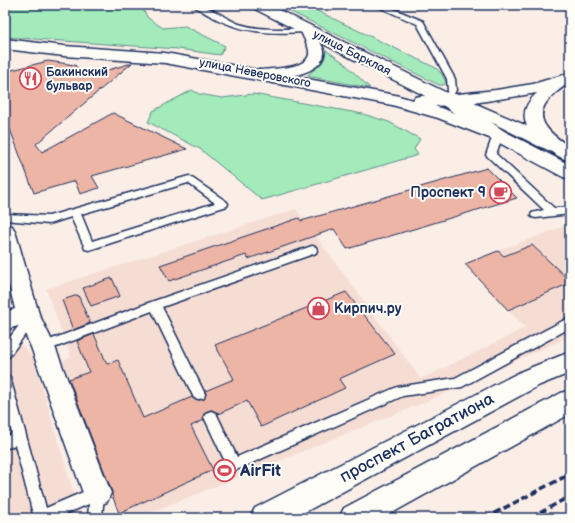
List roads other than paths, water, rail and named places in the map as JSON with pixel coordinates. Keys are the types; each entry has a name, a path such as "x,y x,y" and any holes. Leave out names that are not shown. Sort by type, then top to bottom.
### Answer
{"main road":[{"name":"улица Барклая","path":"258,5 447,100 498,135 570,173"},
{"name":"улица Неверовского","path":"5,44 64,51 165,58 259,74 396,100 444,114 498,135"},
{"path":"396,100 447,100 486,96 564,80"},
{"path":"564,80 536,105 533,114 534,122 540,132 570,156"},
{"name":"улица Барклая","path":"447,100 484,112 502,120 570,156"},
{"name":"проспект Багратиона","path":"266,518 531,378 570,362"},
{"path":"354,518 570,401"}],"street":[{"path":"259,74 289,72 299,69 313,60 317,54 316,48 309,36 308,30"},
{"path":"5,231 29,316 43,347 97,493"},
{"path":"5,321 29,316"}],"lane":[{"path":"197,5 229,23 247,28 277,31 308,30"},
{"path":"378,5 420,23 451,79 452,90 447,100"},
{"path":"498,135 491,155 552,212"},
{"path":"5,217 49,220 189,179 223,204 89,246 75,213"},
{"path":"536,215 570,211"},
{"path":"43,347 155,305 312,250"},
{"path":"155,305 199,394"},
{"path":"5,353 29,316"},
{"path":"211,417 234,465 402,391 457,382 570,322"},
{"path":"5,381 40,517 97,493 95,518"},
{"path":"5,443 20,437"}],"railway":[{"path":"485,518 570,474"},
{"path":"531,518 570,496"}],"place":[{"name":"Бакинский бульвар","path":"31,79"},
{"name":"Проспект 9","path":"501,192"},
{"name":"Кирпич.ру","path":"319,308"},
{"name":"AirFit","path":"224,471"}]}
